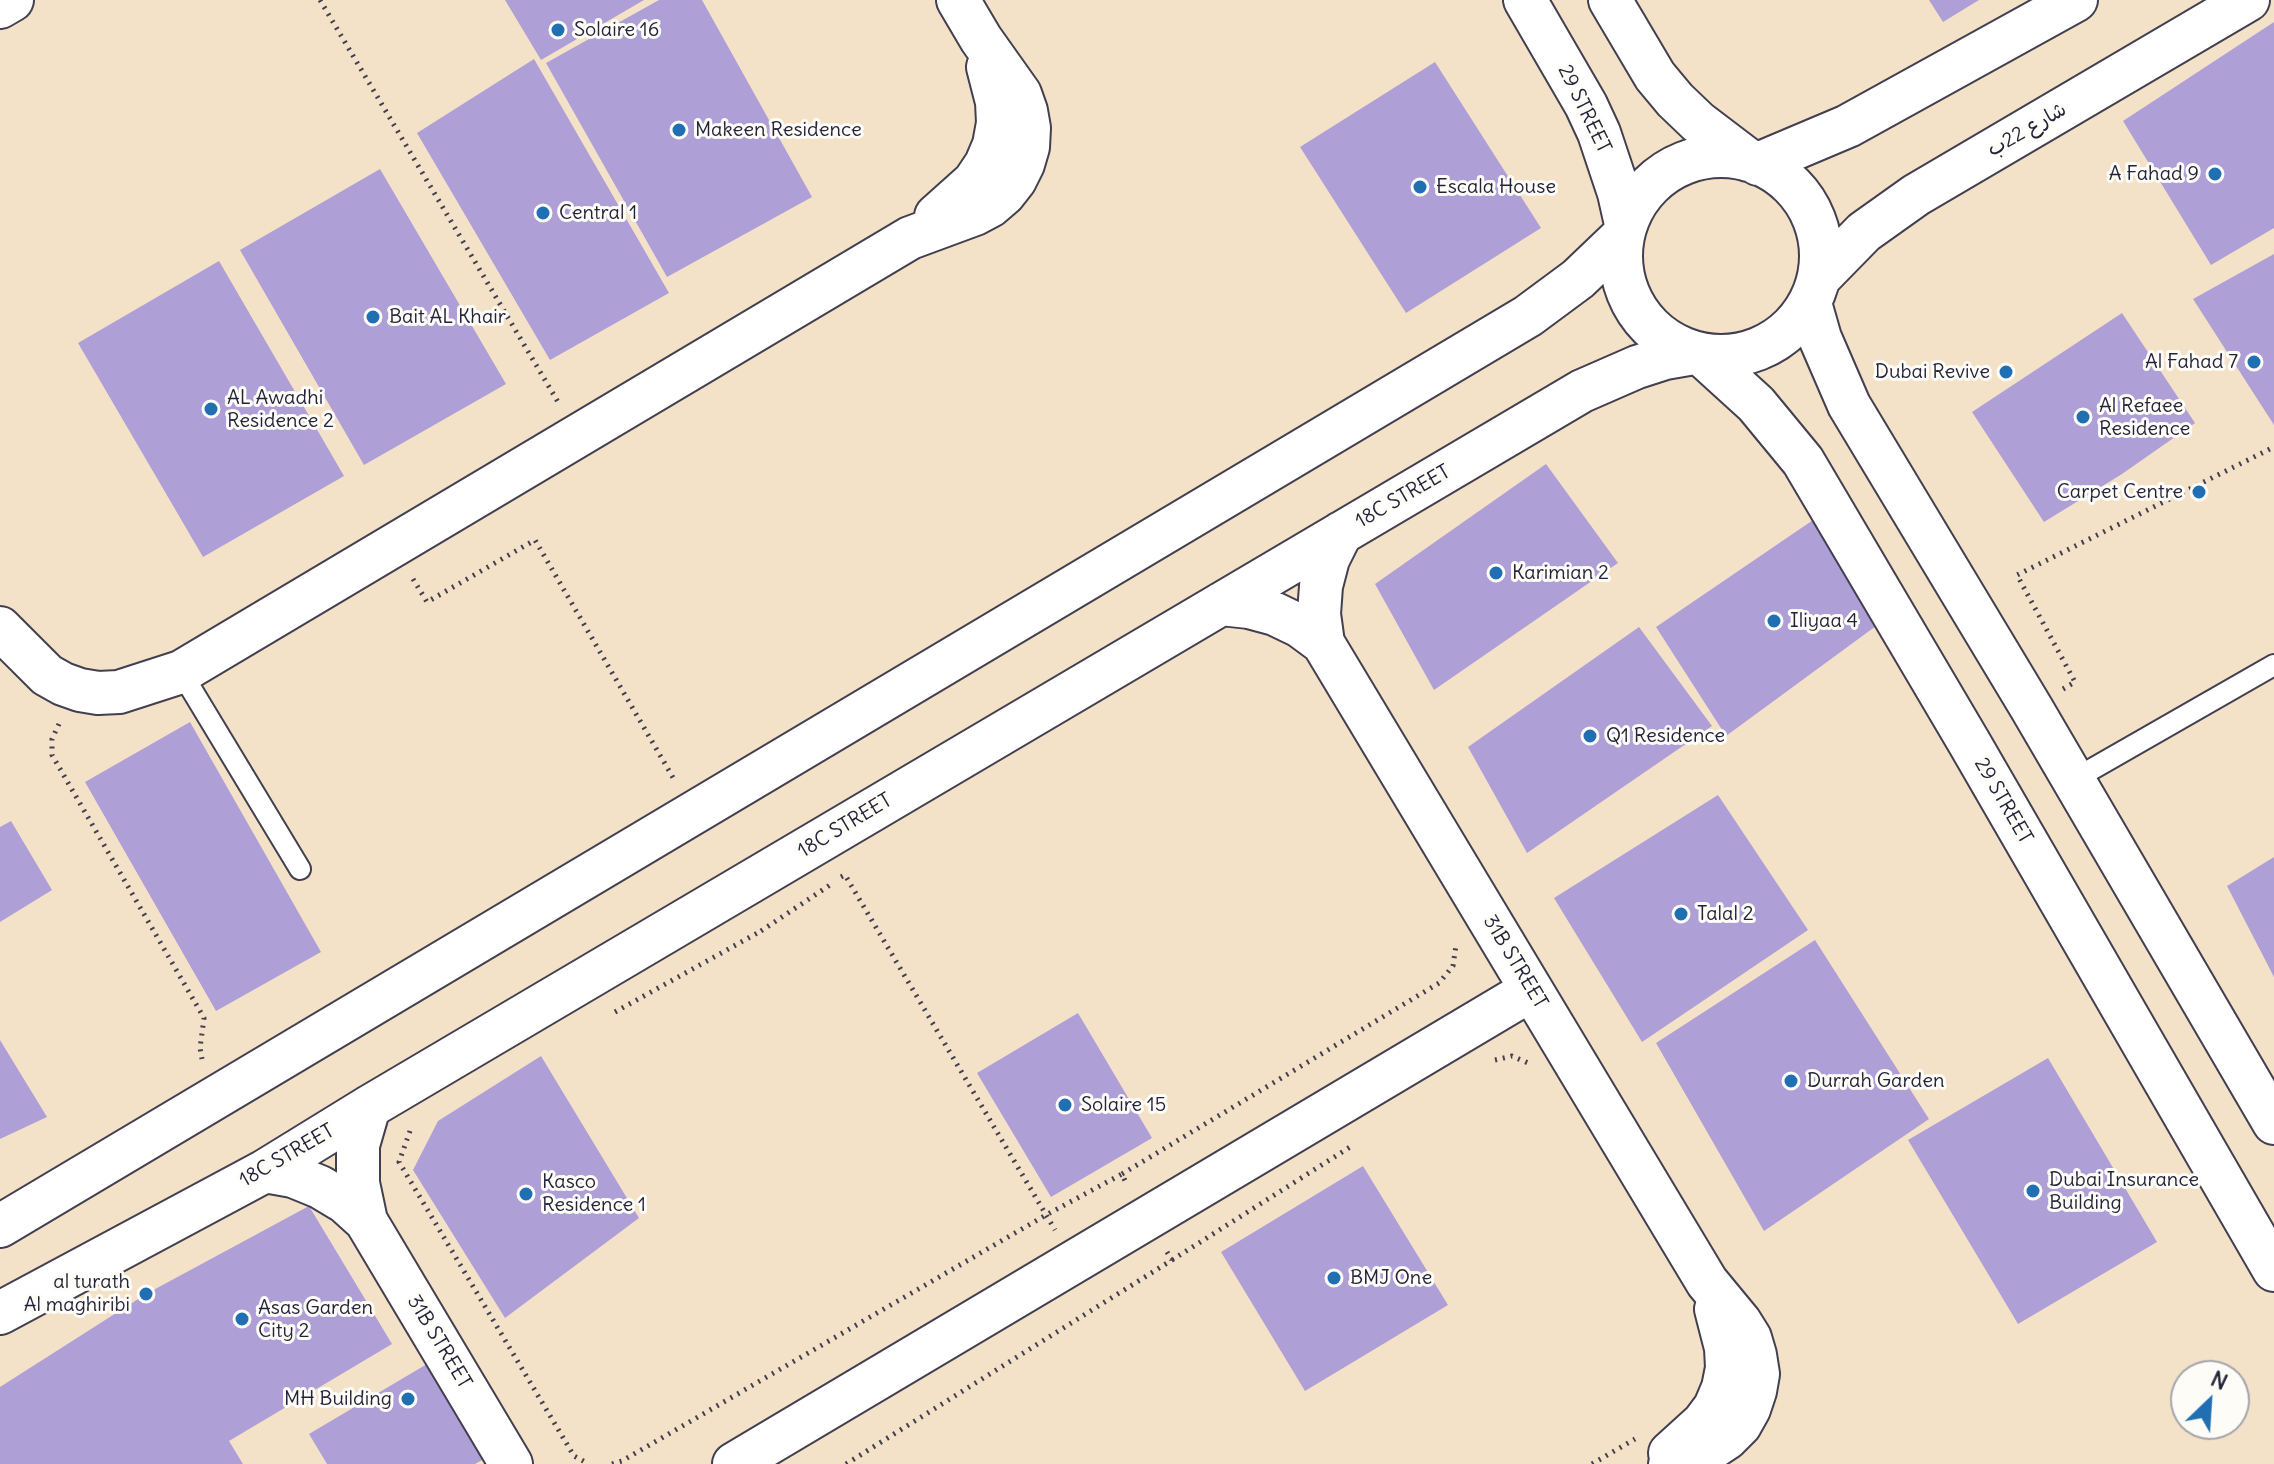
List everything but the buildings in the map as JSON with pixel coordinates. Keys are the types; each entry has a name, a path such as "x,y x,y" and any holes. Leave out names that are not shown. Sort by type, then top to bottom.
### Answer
{"street":[{"path":"0,7 12,0"},
{"path":"0,630 47,675 80,690 119,692 181,672 910,238 990,206 1015,180 1023,164 1029,128 1026,111 1011,80 958,0"},
{"name":"29 STREET","path":"1525,0 1593,119 1615,178 1624,230"},
{"path":"1610,0 1655,76 1675,100 1722,142 1753,162 1779,175 1806,203 1815,221 1822,259 1815,290 1795,324 1775,341 1752,352 1726,356 1697,353 1671,343 1651,327 1635,308 1625,285 1621,261 1624,230 1634,207 1658,178 1692,160 1730,157 1753,162 1848,126 2076,0"},
{"name":"شارع 22ب","path":"1815,290 1840,254 1889,212 2248,0"},
{"path":"0,1226 1528,316 1578,279 1624,230"},
{"path":"1815,290 1820,338 1849,405 2032,709 2274,1123"},
{"name":"29 STREET","path":"1697,353 1756,404 1803,461 2274,1270"},
{"name":"18C STREET","path":"0,1313 265,1171 1582,391 1637,367 1665,358 1697,353"},
{"name":"31B STREET","path":"1323,643 1319,614 1321,586 1328,559 1341,533"},
{"name":"31B STREET","path":"1221,604 1275,614 1300,626 1323,643 1707,1282 1750,1338 1758,1374 1749,1409 1740,1425 1712,1448 1656,1455"},
{"path":"0,630 10,663 19,679 31,694 64,714 102,719 121,716 154,698 181,672"},
{"path":"734,1464 1531,990"},
{"name":"31B STREET","path":"366,1221 358,1183 358,1145 369,1107"},
{"name":"31B STREET","path":"265,1171 293,1176 320,1187 345,1202 366,1221 511,1464"}],"lane":[{"path":"2073,780 2274,665"},
{"path":"181,672 300,869"}],"path":[{"path":"320,0 578,436"},
{"path":"2032,709 2075,682 2017,575 2274,447"},
{"path":"394,545 427,602 535,540 693,813"},
{"path":"64,714 52,739 52,755 204,1018 201,1059 225,1093"},
{"path":"608,1015 761,931 845,875 1074,1262"},
{"path":"612,1464 1122,1174 1439,983 1453,966 1457,941"},
{"path":"1486,1061 1512,1056 1537,1067"},
{"path":"418,1124 408,1133 399,1162 574,1456 589,1464"},
{"path":"846,1464 1355,1144"},
{"path":"1122,1174 1145,1220 1172,1260"},
{"path":"1592,1464 1656,1455"}],"place":[{"name":"Solaire 16","path":"558,30"},
{"name":"Makeen Residence","path":"679,130"},
{"name":"A Fahad 9","path":"2215,174"},
{"name":"Escala House","path":"1420,187"},
{"name":"Central 1","path":"543,213"},
{"name":"Bait AL Khair","path":"373,317"},
{"name":"Al Fahad 7","path":"2254,362"},
{"name":"Dubai Revive","path":"2006,372"},
{"name":"AL Awadhi Residence 2","path":"211,409"},
{"name":"Al Refaee Residence","path":"2083,417"},
{"name":"Carpet Centre","path":"2199,492"},
{"name":"Karimian 2","path":"1496,573"},
{"name":"Iliyaa 4","path":"1774,621"},
{"name":"Q1 Residence","path":"1590,736"},
{"name":"Talal 2","path":"1681,914"},
{"name":"Durrah Garden","path":"1791,1081"},
{"name":"Solaire 15","path":"1065,1105"},
{"name":"Dubai Insurance Building","path":"2033,1191"},
{"name":"Kasco Residence 1","path":"526,1194"},
{"name":"BMJ One","path":"1334,1278"},
{"name":"al turath Al maghiribi","path":"146,1294"},
{"name":"Asas Garden City 2","path":"242,1319"},
{"name":"MH Building","path":"408,1399"}]}
